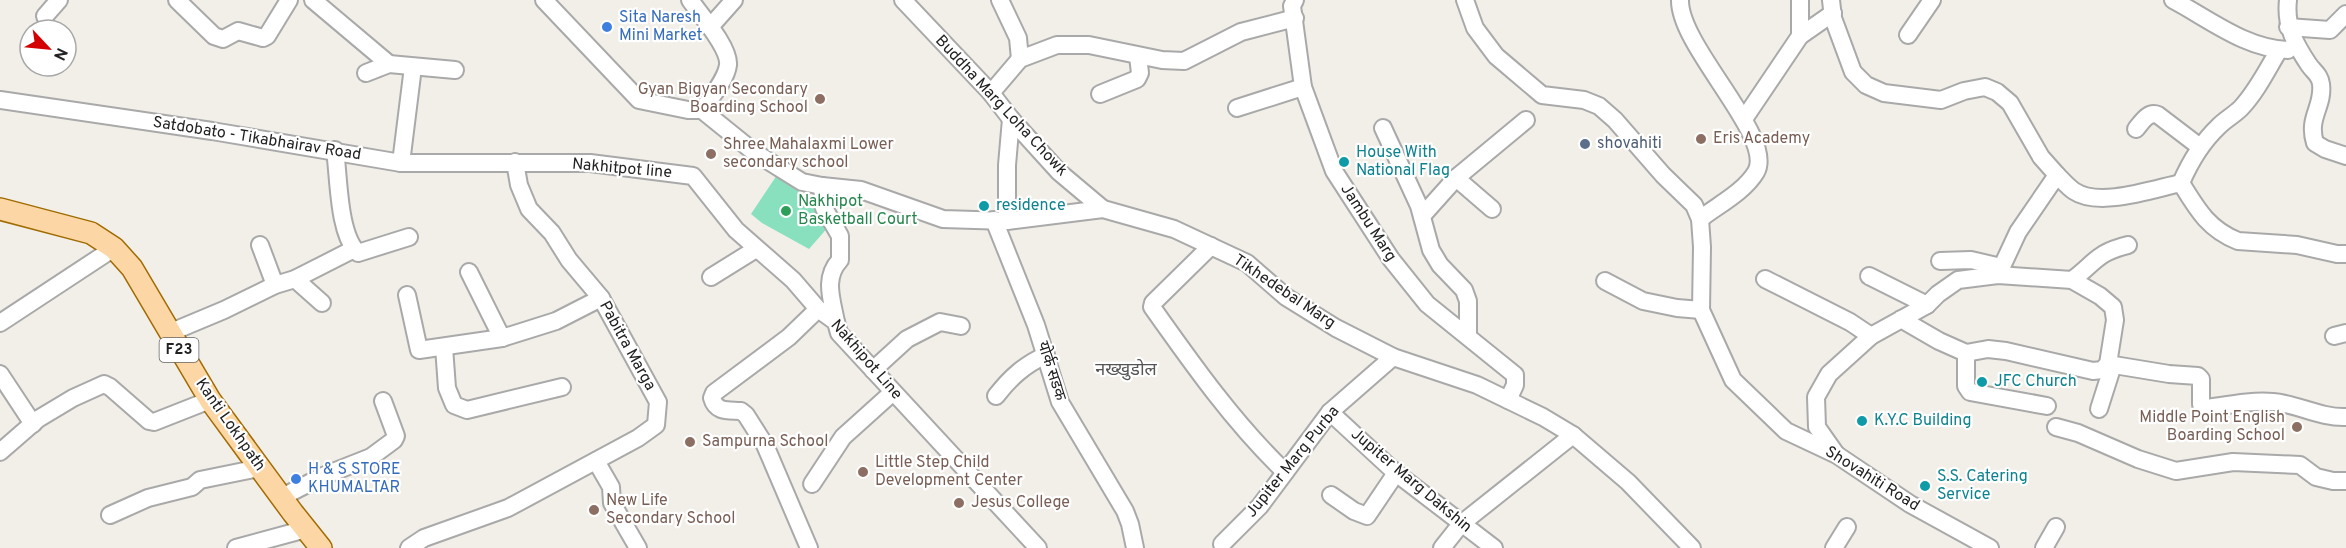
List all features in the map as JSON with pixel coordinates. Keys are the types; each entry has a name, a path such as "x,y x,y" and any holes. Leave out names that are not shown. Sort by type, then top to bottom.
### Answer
{"main road":[{"name":"Kanti Lokhpath","path":"0,209 91,233 114,248 132,268 210,399 321,548"}],"street":[{"path":"45,16 59,0"},
{"path":"177,0 214,36 223,39 238,31 263,38 267,36 288,0"},
{"path":"314,0 388,64"},
{"path":"544,0 639,100 702,110 724,77 728,63 710,27 690,0"},
{"path":"710,27 734,0"},
{"name":"Buddha Marg Loha Chowk","path":"903,0 991,93 1011,119 1059,172 1103,209"},
{"path":"1000,0 1018,38 1020,59"},
{"name":"Jambu Marg","path":"1295,0 1292,6 1303,87 1334,171 1391,259 1427,304 1515,375 1515,385 1508,400"},
{"path":"1454,0 1467,6 1475,28 1496,56 1530,87 1542,95 1584,100 1599,106 1615,120 1663,175 1694,205 1700,219 1740,189 1755,173 1759,165 1756,147 1744,119 1701,56 1684,23 1680,0"},
{"path":"1800,0 1800,36"},
{"path":"1908,35 1932,0"},
{"path":"2174,0 2242,39 2278,50 2301,51"},
{"path":"2288,0 2288,27 2293,41 2310,67 2319,76 2321,86 2320,100 2312,122 2315,143 2346,156"},
{"path":"1744,119 1800,36 1832,7 1853,72 1866,86 1884,93 1941,100 1964,91 1984,87 1997,93 2010,103 2041,157 2074,192 2090,198 2104,199 2181,183"},
{"path":"2288,27 2330,30 2346,14"},
{"path":"991,93 1020,59 1057,45 1089,45 1138,56 1184,61 1241,32 1295,18"},
{"path":"2181,183 2200,147 2220,124 2240,110 2256,89 2278,50"},
{"path":"1100,94 1137,79 1140,73 1138,56"},
{"path":"366,73 388,64 455,70"},
{"path":"401,163 413,67"},
{"path":"1237,108 1303,87"},
{"name":"Satdobato - Tikabhairav Road","path":"0,100 335,150 401,163 515,162"},
{"name":"Tikhedebal Marg","path":"702,110 754,152 802,182 861,190 943,219 1000,220 1103,209 1174,229 1247,263 1286,297 1336,328 1393,357 1477,385 1543,417 1573,435 1628,482 1692,548"},
{"path":"2136,129 2148,115 2153,113 2200,147"},
{"path":"1000,220 1011,119"},
{"path":"1422,216 1456,178 1526,120"},
{"path":"1383,128 1419,206 1431,250 1440,265 1464,290 1468,302 1468,335"},
{"path":"335,150 344,227 354,249 358,253 409,237"},
{"name":"Nakhitpot line","path":"515,162 590,163 693,176"},
{"name":"Pabitra Marga","path":"409,548 424,538 508,508 656,426 658,402 601,298 569,260 552,232 529,209 519,185 515,162"},
{"path":"2000,271 2018,232 2057,175"},
{"name":"Nakhipot Line","path":"693,176 736,230 793,280 818,309 836,322 839,333 1038,548"},
{"path":"1456,178 1492,209"},
{"path":"2181,183 2201,216 2229,238 2238,241 2297,245 2346,254"},
{"path":"822,186 824,208 840,236 840,260 833,267 829,282 836,322"},
{"name":"Shovahiti Road","path":"1700,219 1701,310 1733,380 1786,431 1837,455 1910,504 1990,548"},
{"name":"योर्क सडक","path":"1000,220 1060,402 1125,511 1135,548"},
{"path":"260,245 275,285"},
{"path":"2072,280 2098,256 2109,250 2128,245"},
{"path":"1211,246 1153,303 1152,307 1233,417 1285,472"},
{"path":"0,323 114,248"},
{"path":"169,333 275,285 295,279 354,249"},
{"path":"711,277 756,249"},
{"path":"1940,261 1971,260 2000,271 2072,280 2100,296 2113,307 2115,320 2100,409"},
{"path":"1837,455 1817,427 1816,397 1829,374 1871,336 1927,306 1938,294 1958,280 2000,271"},
{"path":"469,272 502,338"},
{"path":"1869,276 1927,306"},
{"path":"295,279 322,303"},
{"path":"1765,279 1850,322 1871,336"},
{"path":"1605,281 1642,301 1701,310"},
{"path":"407,295 419,350 502,338 556,321 601,298"},
{"path":"809,548 765,444 757,431 741,411 723,411 715,405 712,398 714,393 789,337 818,309"},
{"path":"1901,319 1939,341 1966,353 1988,349 2093,370 2108,366 2198,376 2201,380 2201,404 2207,408 2272,402 2300,407 2319,414 2346,417"},
{"path":"873,370 907,339 940,322 961,326"},
{"path":"444,347 447,388 454,405 467,410 562,387"},
{"path":"1966,353 1966,386 1970,393 2047,406"},
{"path":"996,396 1010,378 1031,362 1046,355"},
{"name":"Jupiter Marg Purba","path":"1222,544 1260,506 1330,412 1393,357"},
{"path":"0,374 33,424"},
{"path":"0,452 33,424 73,398 104,384 153,422 210,399"},
{"path":"812,483 843,437 893,392"},
{"path":"282,497 323,476 371,457 394,440 396,436 383,401"},
{"name":"Jupiter Marg Dakshin","path":"1330,412 1396,473 1494,548"},
{"path":"2056,427 2078,433 2138,459 2176,471 2233,462 2300,465 2316,477 2346,481"},
{"path":"1442,548 1461,524 1573,435"},
{"path":"596,460 611,487 612,503 638,548"},
{"path":"110,515 148,498 192,487 200,480 260,468"},
{"path":"1331,495 1354,511 1367,516 1396,473"},
{"path":"1834,548 1847,527"},
{"path":"2044,548 2056,527"},
{"path":"236,548 306,530"}],"green space":[{"name":"Nakhipot Basketball Court","path":"777,175 806,198 830,225 809,249 762,223 751,214"}],"place":[{"name":"Sita Naresh Mini Market","path":"607,27"},
{"name":"Gyan Bigyan Secondary Boarding School","path":"820,99"},
{"name":"Eris Academy","path":"1701,139"},
{"name":"shovahiti","path":"1585,144"},
{"name":"Shree Mahalaxmi Lower secondary school","path":"711,154"},
{"name":"House With National Flag","path":"1344,162"},
{"name":"residence","path":"984,206"},
{"name":"Nakhipot Basketball Court","path":"786,211"},
{"name":"JFC Church","path":"1982,382"},
{"name":"K.Y.C Building","path":"1862,421"},
{"name":"Middle Point English Boarding School","path":"2297,427"},
{"name":"Sampurna School","path":"690,442"},
{"name":"Little Step Child Development Center","path":"863,472"},
{"name":"H & S STORE KHUMALTAR","path":"296,479"},
{"name":"S.S. Catering Service","path":"1925,486"},
{"name":"Jesus College","path":"959,503"},
{"name":"New Life Secondary School","path":"594,510"}],"district":[{"name":"नख्खुडोल","path":"1126,370"}]}
